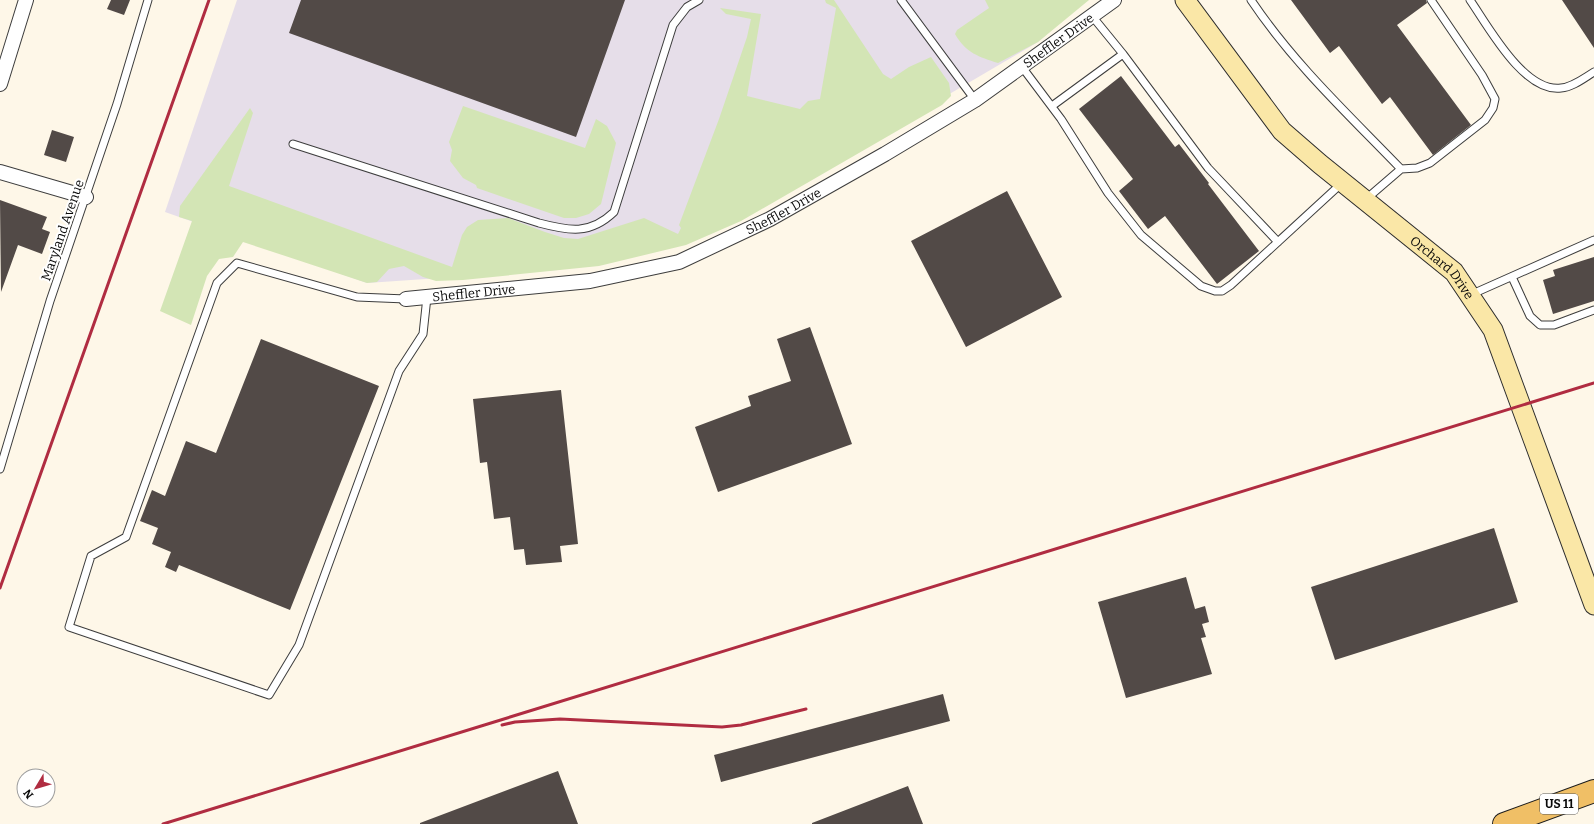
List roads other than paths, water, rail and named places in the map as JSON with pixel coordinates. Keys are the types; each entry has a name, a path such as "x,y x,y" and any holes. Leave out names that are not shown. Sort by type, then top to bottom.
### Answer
{"main road":[{"name":"US 11","path":"1504,824 1594,791"}],"street":[{"path":"0,84 26,0"},
{"name":"Sheffler Drive","path":"406,299 590,281 679,262 770,219 885,154 975,100 1114,0"},
{"name":"Orchard Drive","path":"1184,0 1282,131 1343,183 1454,272 1470,295 1493,330 1594,605"},
{"path":"0,172 86,197"}],"lane":[{"name":"Maryland Avenue","path":"0,469 50,301 117,104 148,0"},
{"path":"293,144 539,223 566,230 581,230 605,221 614,212 673,25 687,7 698,0"},
{"path":"901,0 975,100"},
{"path":"1250,0 1296,61 1401,169"},
{"path":"1365,200 1401,169 1417,168 1430,163 1485,120 1493,108 1495,99 1482,75 1431,0"},
{"path":"1470,0 1510,58 1536,83 1556,89 1563,88 1575,84 1594,72"},
{"path":"1092,16 1123,54 1208,168 1278,242"},
{"path":"1052,106 1123,54"},
{"path":"1022,67 1052,106 1108,193 1141,235 1201,286 1215,291 1222,291 1231,286 1343,183"},
{"path":"1470,295 1594,240"},
{"path":"406,299 357,297 237,263 217,283 126,537 91,556 68,627 269,695 299,645 399,371 423,334 427,297"},
{"path":"1512,277 1530,316 1540,325 1554,325 1594,310"}],"railway":[{"path":"0,588 209,0"},
{"path":"163,824 1594,383"},
{"path":"502,725 515,722 560,719 722,727 741,725 806,709"}]}
